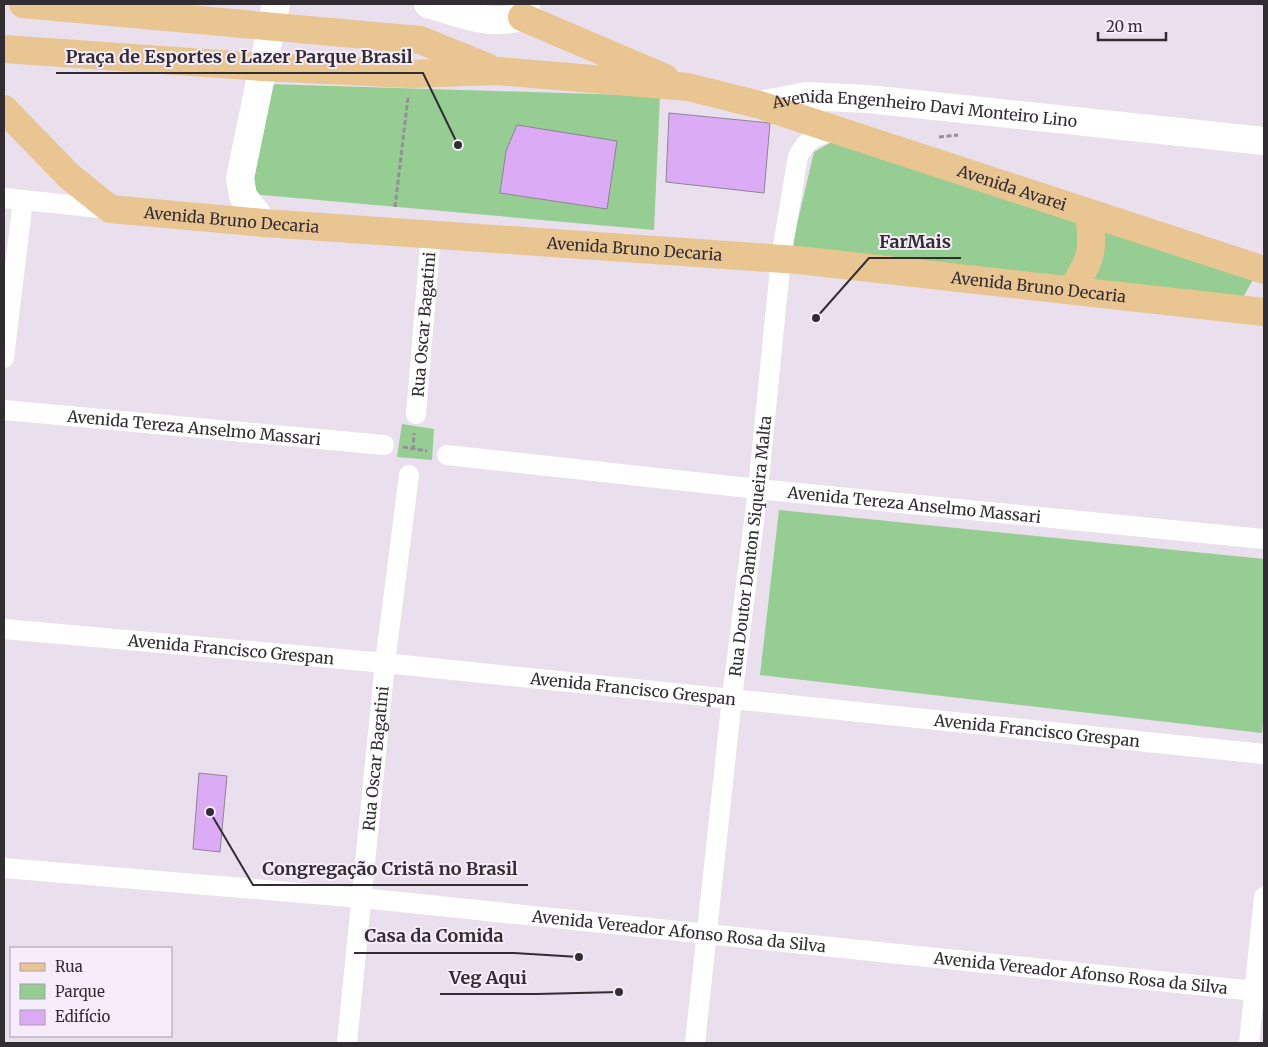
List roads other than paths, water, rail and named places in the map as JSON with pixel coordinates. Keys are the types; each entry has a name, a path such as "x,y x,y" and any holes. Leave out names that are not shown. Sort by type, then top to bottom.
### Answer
{"main road":[{"name":"Avenida Engenheiro Davi Monteiro Lino","path":"23,4 274,14 420,40 497,71"},
{"path":"428,4 486,20 503,22 524,10 688,87"},
{"path":"264,223 243,196 240,178 274,14"},
{"name":"Avenida Engenheiro Davi Monteiro Lino","path":"4,49 262,67 410,74 497,71 688,87 760,105 807,96 868,99 1264,141"},
{"name":"Avenida Avarei","path":"760,105 1264,270"},
{"path":"4,109 69,176 110,209"},
{"name":"Avenida Bruno Decaria","path":"110,209 264,223 781,258 1264,312"},
{"path":"1072,290 1088,266 1092,238 1089,214"}],"street":[{"name":"Rua Doutor Danton Siqueira Malta","path":"695,1043 732,698 758,489 781,258 798,156 806,142 816,135 836,131"},
{"name":"Avenida Bruno Decaria","path":"14,199 110,209"},
{"path":"4,358 14,199"},
{"name":"Rua Oscar Bagatini","path":"416,414 431,234"},
{"name":"Avenida Tereza Anselmo Massari","path":"4,410 384,445"},
{"name":"Avenida Tereza Anselmo Massari","path":"447,455 758,489 1263,539"},
{"name":"Rua Oscar Bagatini","path":"347,1043 385,663 409,475"},
{"name":"Avenida Francisco Grespan","path":"4,629 385,663 1264,754"},
{"name":"Avenida Vereador Afonso Rosa da Silva","path":"4,868 362,898 1259,992"},
{"path":"1249,1043 1259,992 1264,897"}],"place":[{"name":"Praça de Esportes e Lazer Parque Brasil","path":"458,145"},
{"name":"FarMais","path":"816,318"},
{"name":"Congregação Cristã no Brasil","path":"210,812"},
{"name":"Casa da Comida","path":"579,957"},
{"name":"Veg Aqui","path":"619,992"}]}
